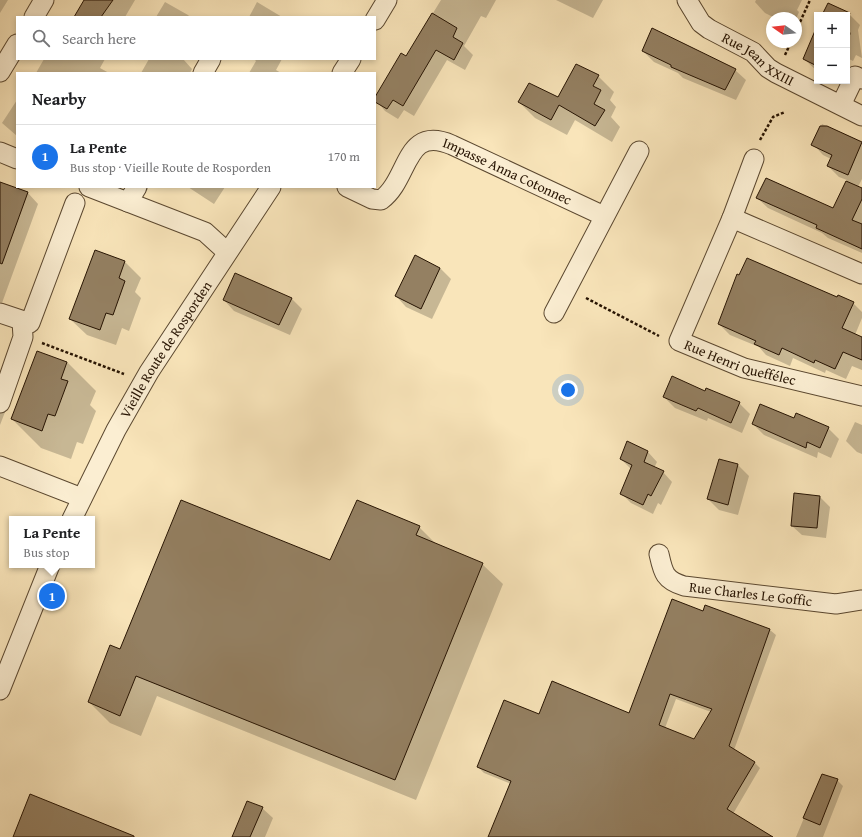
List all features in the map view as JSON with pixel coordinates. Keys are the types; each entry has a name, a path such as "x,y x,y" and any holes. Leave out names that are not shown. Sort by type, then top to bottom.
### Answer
{"street":[{"path":"35,16 44,0"},
{"path":"376,18 387,0"},
{"name":"Rue Jean XXIII","path":"687,0 701,23 709,29 753,52 768,68 776,73 862,116"},
{"path":"0,72 16,46"},
{"path":"204,72 210,60"},
{"path":"343,72 350,60"},
{"path":"841,105 856,76 862,79"},
{"name":"Impasse Anna Cotonnec","path":"349,188 372,199 381,200 393,190 413,150 422,141 433,139 452,144 604,216"},
{"path":"554,312 639,151"},
{"path":"0,152 16,159"},
{"name":"Rue Henri Queffélec","path":"754,159 732,218 679,341 744,368 862,396"},
{"path":"95,188 133,195 205,232 228,252"},
{"name":"Vieille Route de Rosporden","path":"73,516 116,430 143,383 270,188"},
{"path":"0,403 25,327 75,203"},
{"path":"732,218 862,274"},
{"path":"0,313 25,327"},
{"path":"0,466 82,498"},
{"name":"Rue Charles Le Goffic","path":"659,554 666,577 675,583 684,586 836,604 862,600"},
{"path":"0,690 49,568"}],"path":[{"path":"802,17 810,0"},
{"path":"754,159 755,150 773,117 785,112"},
{"path":"567,288 665,339 679,341"},
{"path":"25,327 124,374"}],"building":[{"path":"84,0 113,0 102,16 75,16"},
{"path":"828,3 848,12 824,12"},
{"path":"432,13 457,28 453,37 463,43 454,60 436,50 403,106 393,100 387,109 376,103 376,95 401,53 406,56"},
{"path":"652,28 736,69 725,90 671,67 671,65 642,51"},
{"path":"814,33 814,64 803,59"},
{"path":"576,64 599,75 593,86 601,90 594,104 605,110 595,126 559,105 551,120 518,102 529,83 558,97"},
{"path":"820,126 827,126 862,142 848,175 827,166 832,155 811,145"},
{"path":"766,178 833,208 846,181 862,188 862,199 852,220 862,224 862,249 816,228 817,225 756,198"},
{"path":"0,182 28,192 2,264 0,263"},
{"path":"95,250 125,261 119,278 125,281 113,315 106,313 100,330 69,319"},
{"path":"415,255 440,268 421,309 395,296"},
{"path":"747,258 837,297 838,295 854,302 842,328 862,337 862,360 843,352 835,369 815,360 814,363 782,348 779,355 754,344 756,341 718,324 737,274 739,275"},
{"path":"235,273 292,298 279,325 223,300"},
{"path":"37,351 67,362 61,379 68,381 55,416 48,414 42,431 11,419"},
{"path":"672,376 705,391 706,388 740,402 731,423 698,408 696,411 663,397"},
{"path":"760,404 794,418 796,413 829,427 820,448 807,442 806,448 752,424"},
{"path":"627,441 648,451 644,462 664,471 651,496 648,494 643,505 620,494 632,465 620,459"},
{"path":"719,459 738,464 728,505 707,499"},
{"path":"794,493 820,496 817,528 791,526"},
{"path":"181,500 330,560 357,500 420,526 416,535 483,563 395,780 136,676 120,716 88,702 110,645 120,649"},
{"path":"672,599 703,611 705,605 770,629 729,746 755,762 727,809 773,837 488,837 511,781 477,767 504,700 539,714 552,681 629,713","holes":["670,694 712,709 694,739 659,725"]},
{"path":"822,774 838,779 820,825 803,818"},
{"path":"30,794 134,836 134,837 13,837"},
{"path":"247,801 263,807 250,837 232,837"}],"place":[{"name":"La Pente","path":"52,596"}]}
